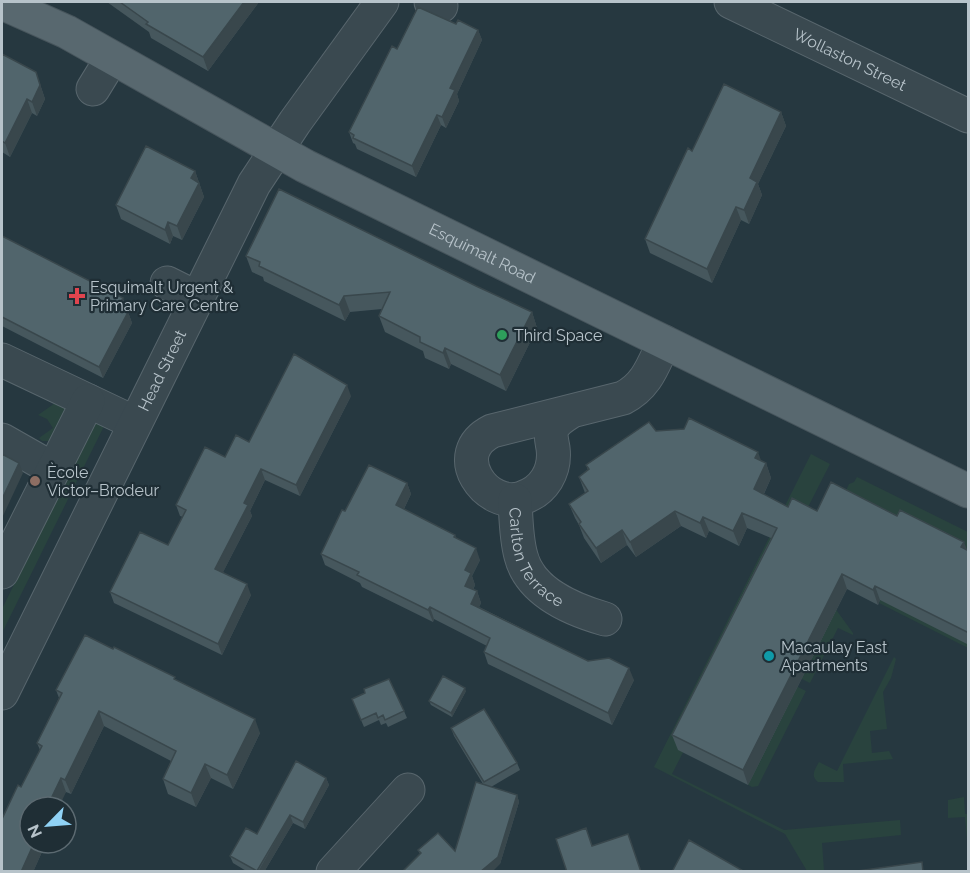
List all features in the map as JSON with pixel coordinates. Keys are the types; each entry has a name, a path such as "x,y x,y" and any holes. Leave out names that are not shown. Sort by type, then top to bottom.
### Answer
{"main road":[{"name":"Esquimalt Road","path":"2,5 67,32 275,151 969,491"}],"street":[{"name":"Head Street","path":"6,673 135,423 254,184 275,151 382,2"},
{"name":"Wollaston Street","path":"731,2 969,116"},
{"path":"93,89 112,58"},
{"path":"167,283 196,298"},
{"name":"Carlton Terrace","path":"572,411 560,418 552,430 552,470 541,488 515,500 501,498 483,487 472,468 471,457 474,446 481,436 492,431 623,398 636,391 645,380 664,342"},
{"path":"2,360 135,423"},
{"path":"2,572 88,401"},
{"path":"2,440 53,469"},
{"name":"Carlton Terrace","path":"515,500 521,558 528,572 538,585 561,601 587,614 605,619"},
{"path":"333,872 408,790"}],"green space":[{"path":"58,401 66,406 66,411 50,441 42,441 39,438 53,428 47,419 38,415"},
{"path":"91,420 106,422 2,633 2,609 71,469"},
{"path":"811,454 830,464 672,774 784,830 900,820 901,835 822,843 824,871 807,871 785,834 654,767"},
{"path":"857,477 968,532 968,563 842,499 849,484"},
{"path":"883,595 968,638 968,648 879,603"},
{"path":"832,604 853,635 838,628 810,683 796,676"},
{"path":"894,657 896,659 891,678 883,692 887,729 870,731 872,753 889,751 893,759 843,764 844,782 818,782 814,775 819,762 837,771"},
{"path":"792,684 806,691 758,786 752,787 743,782"},
{"path":"964,797 965,814 968,814 968,851 965,817 948,818 948,800"}],"building":[{"path":"120,2 244,2 203,57 146,24 148,22"},
{"path":"418,7 456,24 458,20 478,30 450,88 455,90 442,117 437,115 412,166 353,138 354,135 349,132 392,46 397,49"},
{"path":"2,54 36,72 40,85 32,102 27,99 5,143 2,141"},
{"path":"724,84 781,112 750,178 757,182 744,210 736,207 707,269 645,239 688,148 692,151"},
{"path":"146,146 195,171 191,178 199,183 177,226 168,222 165,230 116,205"},
{"path":"279,189 532,312 500,375 445,348 443,353 420,342 420,337 379,316 390,292 344,296 339,305 259,266 260,262 246,256"},
{"path":"2,236 123,298 117,308 128,312 99,367 2,317"},
{"path":"294,354 347,385 296,485 261,469 244,503 248,505 215,569 247,584 218,644 110,592 140,532 168,545 186,510 176,505 205,447 225,457 236,435 249,442"},
{"path":"689,418 758,452 755,458 766,463 754,489 788,507 792,498 817,511 831,482 897,516 900,510 964,542 961,547 969,551 969,633 875,586 873,590 842,574 743,770 672,735 777,528 742,513 733,531 703,517 700,523 675,511 630,542 622,530 596,548 579,524 581,522 569,504 588,491 579,477 589,469 586,465 649,422 656,431 684,429"},
{"path":"2,454 19,463 2,499"},
{"path":"369,465 407,483 396,505 476,548 465,570 471,573 465,586 477,591 471,604 588,661 609,658 629,668 608,713 484,652 490,638 430,607 428,610 357,575 359,572 321,554 342,510 345,511"},
{"path":"85,635 175,677 174,679 255,719 227,775 205,764 191,793 163,779 176,751 99,711 65,780 61,778 53,795 18,795 18,855 29,855 21,872 2,872 2,819 18,785 21,787 42,746 37,743 62,693 56,690"},
{"path":"443,676 465,688 451,713 429,701"},
{"path":"389,679 404,711 385,720 383,715 378,718 376,713 361,720 352,699 365,693 364,689"},
{"path":"484,709 517,763 484,782 451,728"},
{"path":"296,761 326,778 303,822 290,815 257,871 230,856 246,828 257,834"},
{"path":"476,782 517,795 498,857 480,872 402,872 421,853 418,850 438,833 455,851"},
{"path":"586,828 592,846 628,834 641,872 567,872 556,839"},
{"path":"689,840 745,872 672,872"},
{"path":"922,862 923,872 850,872"}],"place":[{"name":"Esquimalt Urgent & Primary Care Centre","path":"77,296"},
{"name":"Third Space","path":"502,335"},
{"name":"Ècole Victor–Brodeur","path":"35,481"},
{"name":"Macaulay East Apartments","path":"769,656"}]}
